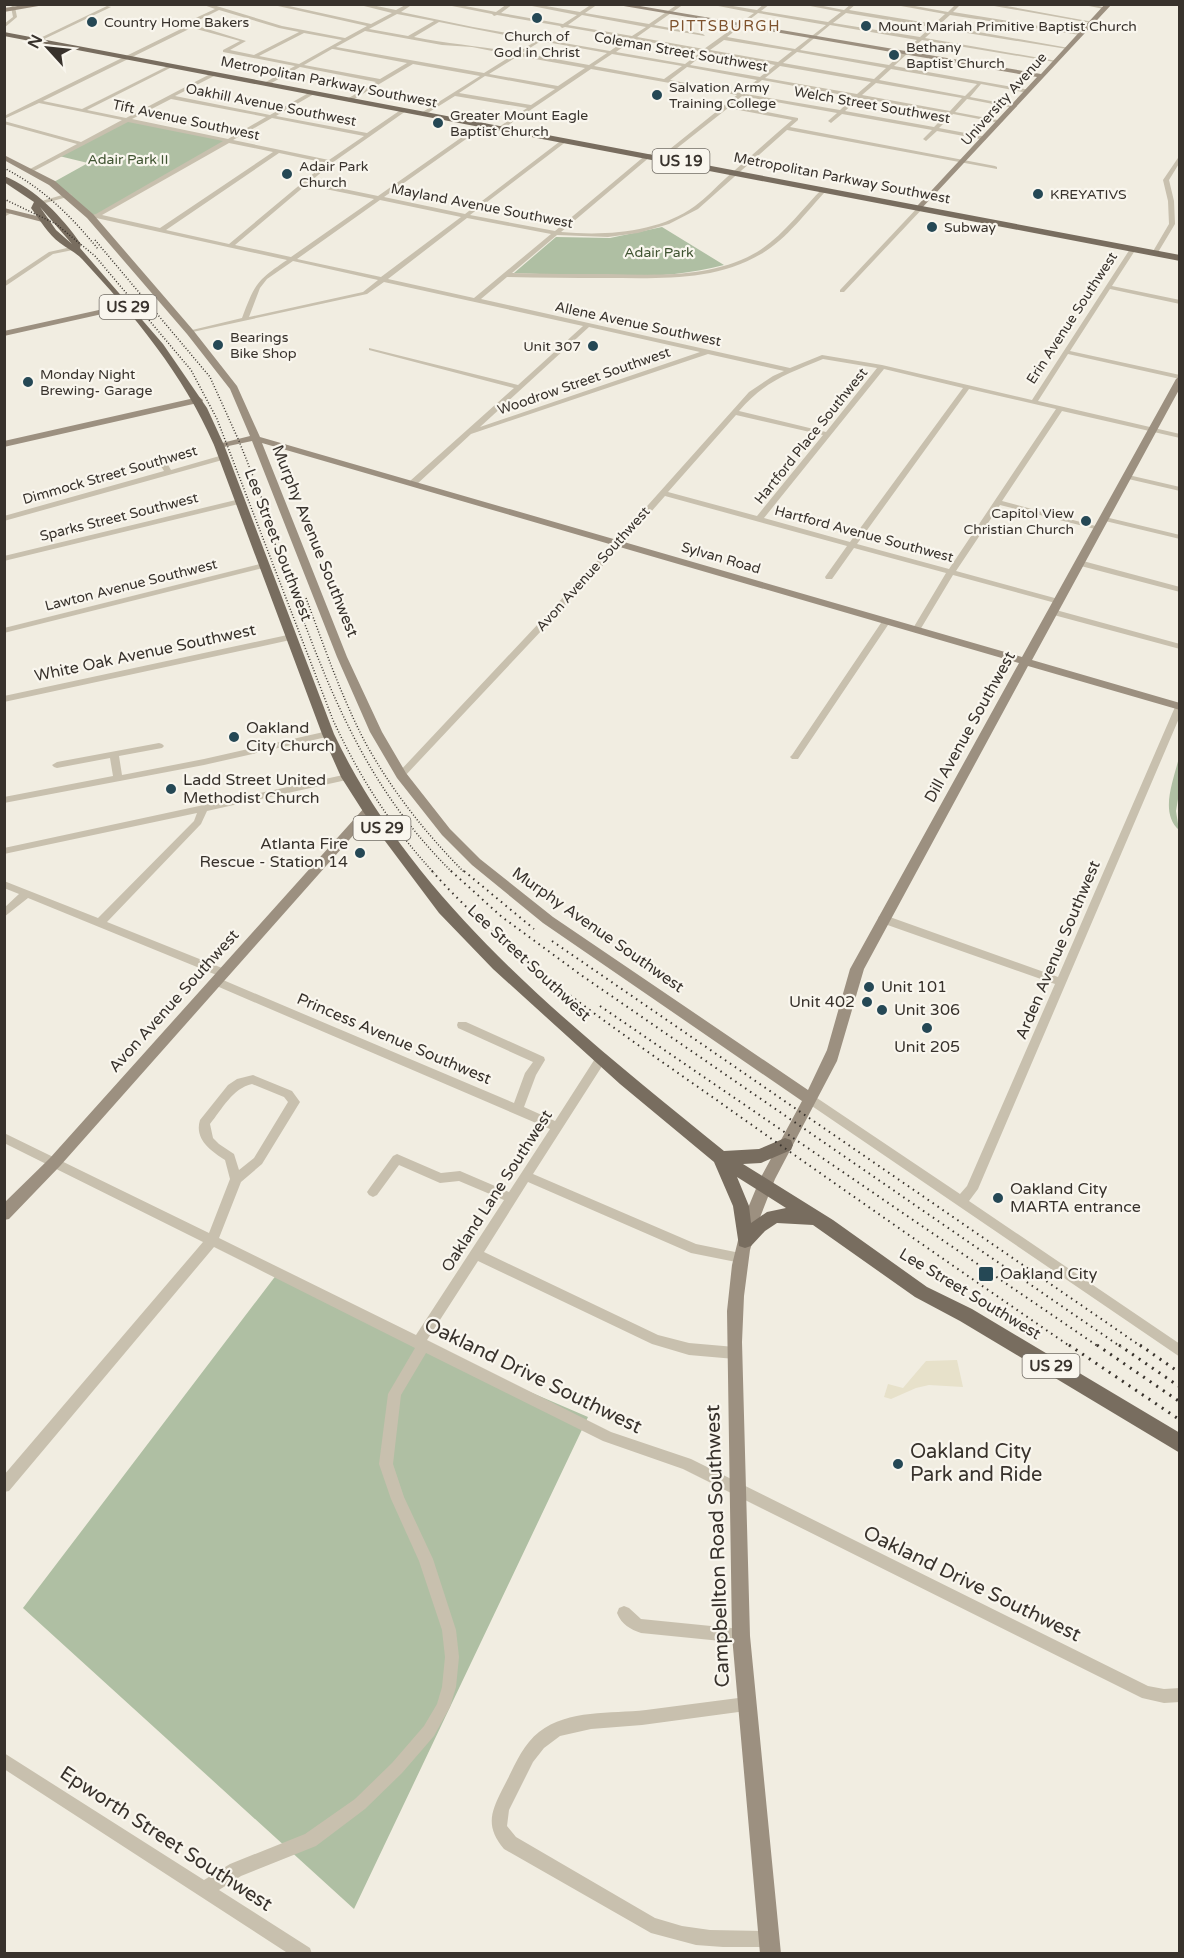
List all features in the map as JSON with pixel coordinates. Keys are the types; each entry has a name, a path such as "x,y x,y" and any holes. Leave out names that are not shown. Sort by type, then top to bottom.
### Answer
{"main road":[{"path":"14,8 35,4"},
{"path":"4,9 48,4"},
{"path":"615,4 1041,76"},
{"name":"University Avenue","path":"921,207 1107,6"},
{"name":"Metropolitan Parkway Southwest","path":"4,34 735,171 1179,258"},
{"name":"Murphy Avenue Southwest","path":"4,157 32,170 69,195 93,216 234,388 342,657 376,732 401,775 446,832 511,892 810,1099"},
{"name":"US 29","path":"4,178 38,203 35,208 67,246 76,248"},
{"path":"6,212 38,203"},
{"name":"Lee Street Southwest","path":"38,203 47,207 66,228 77,244 76,248 173,363 199,400 221,451 328,734 348,777 369,810 444,909 498,965 721,1158 827,1225 921,1292 966,1315 1179,1444"},
{"path":"6,212 46,221"},
{"path":"4,334 126,306"},
{"name":"Dill Avenue Southwest","path":"785,1145 837,1043 857,969 1152,430 1176,394 1179,378"},
{"path":"4,444 199,400"},
{"path":"221,451 254,438"},
{"name":"Sylvan Road","path":"254,438 1179,707"},
{"name":"Avon Avenue Southwest","path":"4,1214 55,1162 369,810"},
{"path":"743,1249 741,1206 721,1158 761,1156 785,1145"},
{"name":"Campbellton Road Southwest","path":"770,1946 741,1635 735,1301 743,1249 751,1220 785,1145"},
{"path":"743,1249 760,1224 769,1217 780,1214 805,1217 827,1225"}],"street":[{"path":"203,4 302,32 347,40"},
{"path":"271,4 373,26"},
{"name":"Coleman Street Southwest","path":"358,4 540,40 1000,122"},
{"path":"266,84 411,4"},
{"path":"444,4 494,15 1014,106"},
{"path":"500,4 510,5"},
{"path":"524,4 703,35"},
{"path":"562,27 596,4"},
{"path":"501,128 682,4"},
{"path":"710,4 1055,61"},
{"path":"665,81 768,4"},
{"path":"802,4 1067,48"},
{"path":"662,158 854,4"},
{"path":"892,4 1080,34"},
{"path":"831,121 959,4"},
{"path":"985,4 1092,21"},
{"path":"1081,4 1107,6"},
{"path":"494,15 510,5"},
{"path":"38,40 109,7"},
{"path":"4,117 185,29 218,7"},
{"path":"4,27 15,18 14,8"},
{"path":"409,38 440,20"},
{"path":"188,25 244,41 225,51 381,81"},
{"name":"Welch Street Southwest","path":"365,30 517,54 985,138"},
{"path":"254,57 302,32"},
{"path":"723,38 1028,91"},
{"path":"424,113 540,40"},
{"path":"333,48 559,88"},
{"path":"349,100 412,62"},
{"path":"81,111 170,66"},
{"path":"32,170 214,74"},
{"path":"926,139 981,82"},
{"path":"93,216 312,93"},
{"path":"455,94 531,107"},
{"name":"Oakhill Avenue Southwest","path":"170,98 368,135"},
{"name":"Tift Avenue Southwest","path":"37,101 330,162"},
{"name":"Mayland Avenue Southwest","path":"306,183 554,234 580,237 607,236 668,223 696,208 796,119 727,106"},
{"path":"231,246 330,162 404,110"},
{"path":"4,122 82,144"},
{"path":"245,320 253,305 260,282 484,124"},
{"path":"785,129 995,168"},
{"path":"190,332 360,295 566,140"},
{"path":"162,230 278,151"},
{"path":"476,300 649,155"},
{"path":"1155,253 1172,224 1171,201 1166,180 1179,157"},
{"path":"505,275 655,277 726,266 768,247 825,189"},
{"path":"38,203 69,195"},
{"path":"1171,201 1179,201"},
{"path":"842,291 921,207"},
{"name":"Allene Avenue Southwest","path":"93,216 790,370"},
{"path":"4,285 51,253 76,248"},
{"name":"Erin Avenue Southwest","path":"1033,403 1133,249"},
{"path":"1108,287 1179,302"},
{"path":"264,309 279,313"},
{"path":"413,483 588,325"},
{"path":"371,349 519,387"},
{"name":"Woodrow Street Southwest","path":"468,433 708,352"},
{"path":"1066,352 1179,378"},
{"path":"790,370 822,357 882,367 1179,436"},
{"name":"Hartford Place Southwest","path":"759,519 882,367"},
{"name":"Avon Avenue Southwest","path":"401,775 618,543 734,412 759,387 790,370"},
{"path":"829,577 967,387"},
{"path":"916,630 951,572 1060,409"},
{"path":"734,412 827,434"},
{"name":"Dimmock Street Southwest","path":"4,519 169,472 221,451"},
{"path":"160,458 169,472"},
{"path":"1127,476 1179,489"},
{"name":"Hartford Avenue Southwest","path":"663,493 951,572 1179,647"},
{"name":"Sparks Street Southwest","path":"4,559 240,501"},
{"path":"998,502 1099,528"},
{"path":"1104,518 1179,537"},
{"path":"1080,563 1179,590"},
{"name":"Lawton Avenue Southwest","path":"4,631 264,565"},
{"path":"795,757 886,622"},
{"name":"White Oak Avenue Southwest","path":"4,699 292,637"},
{"name":"Arden Avenue Southwest","path":"960,1202 972,1189 1179,707"},
{"path":"4,800 204,762 328,734"},
{"path":"57,765 159,746"},
{"path":"114,754 118,779"},
{"path":"4,851 348,777"},
{"path":"100,923 198,822 203,808"},
{"name":"Princess Avenue Southwest","path":"4,884 100,923 558,1127"},
{"path":"4,914 27,893"},
{"path":"883,919 1061,982"},
{"path":"462,1025 540,1060 531,1074 517,1110"},
{"name":"Oakland Lane Southwest","path":"204,1889 236,1870 310,1840 360,1803 397,1768 429,1731 443,1707 449,1688 452,1657 449,1630 426,1558 398,1499 386,1464 395,1394 421,1343 602,1057"},
{"path":"4,1486 212,1239 236,1179 258,1161 294,1102 288,1094 253,1079 241,1082 232,1088 204,1124 205,1136 209,1143 230,1157 236,1179"},
{"name":"Murphy Avenue Southwest","path":"810,1099 1179,1351"},
{"name":"Oakland Drive Southwest","path":"4,1137 608,1437 686,1464 737,1488 1148,1693 1164,1696 1179,1695"},
{"path":"373,1192 397,1159 440,1178 460,1176 512,1198"},
{"path":"527,1176 695,1249 743,1249"},
{"path":"476,1254 656,1340 689,1349 735,1353"},
{"path":"624,1613 633,1623 641,1626 741,1635"},
{"path":"746,1704 576,1724 557,1729 543,1738 531,1753 502,1807 498,1822 501,1834 510,1843 651,1925 676,1934 701,1939 770,1946"},
{"name":"Epworth Street Southwest","path":"4,1760 304,1953"}],"green space":[{"name":"Adair Park II","path":"127,120 229,141 97,216 90,216 52,183 88,163 59,156"},
{"name":"Adair Park","path":"662,227 724,265 699,271 646,276 514,273 556,237 610,238"},
{"path":"1179,757 1179,793 1176,811 1179,830 1173,823 1169,805"},
{"path":"277,1274 412,1341 588,1417 354,1909 23,1608"}],"shaded area":[{"path":"957,1360 963,1387 929,1385 891,1399 884,1397 888,1384 903,1388 926,1361"}],"railway":[{"path":"4,168 31,184 56,204 98,249"},
{"path":"4,199 56,224 95,256 191,370 217,419 333,720 354,762 377,800 403,837 434,873"},
{"path":"95,240 210,377 239,441 280,544"},
{"path":"273,538 325,674 365,758 419,836 452,872"},
{"path":"306,598 348,707 375,760 410,811 465,873"},
{"path":"432,871 497,935 568,994 643,1049 1071,1347"},
{"path":"464,871 534,929"},
{"path":"452,872 502,917 581,975 1121,1347"},
{"path":"552,941 1142,1347"},
{"path":"600,1006 1099,1347"},
{"path":"1069,1345 1180,1420"},
{"path":"1097,1345 1180,1402"},
{"path":"1119,1345 1180,1387"},
{"path":"1140,1345 1180,1373"}],"place":[{"name":"Church of God in Christ","path":"537,18"},
{"name":"Country Home Bakers","path":"92,22"},
{"name":"Mount Mariah Primitive Baptist Church","path":"866,26"},
{"name":"Bethany Baptist Church","path":"894,55"},
{"name":"Salvation Army Training College","path":"657,95"},
{"name":"Greater Mount Eagle Baptist Church","path":"438,123"},
{"name":"Adair Park Church","path":"287,174"},
{"name":"KREYATIVS","path":"1038,194"},
{"name":"Subway","path":"932,227"},
{"name":"Bearings Bike Shop","path":"218,345"},
{"name":"Unit 307","path":"593,346"},
{"name":"Monday Night Brewing- Garage","path":"28,382"},
{"name":"Capitol View Christian Church","path":"1086,521"},
{"name":"Oakland City Church","path":"234,737"},
{"name":"Ladd Street United Methodist Church","path":"171,789"},
{"name":"Atlanta Fire Rescue - Station 14","path":"360,853"},
{"name":"Unit 101","path":"869,987"},
{"name":"Unit 402","path":"867,1002"},
{"name":"Unit 306","path":"882,1010"},
{"name":"Unit 205","path":"927,1028"},
{"name":"Oakland City MARTA entrance","path":"998,1198"},
{"name":"Oakland City","path":"986,1274"},
{"name":"Oakland City Park and Ride","path":"898,1464"}],"district":[{"name":"PITTSBURGH","path":"725,26"}]}
